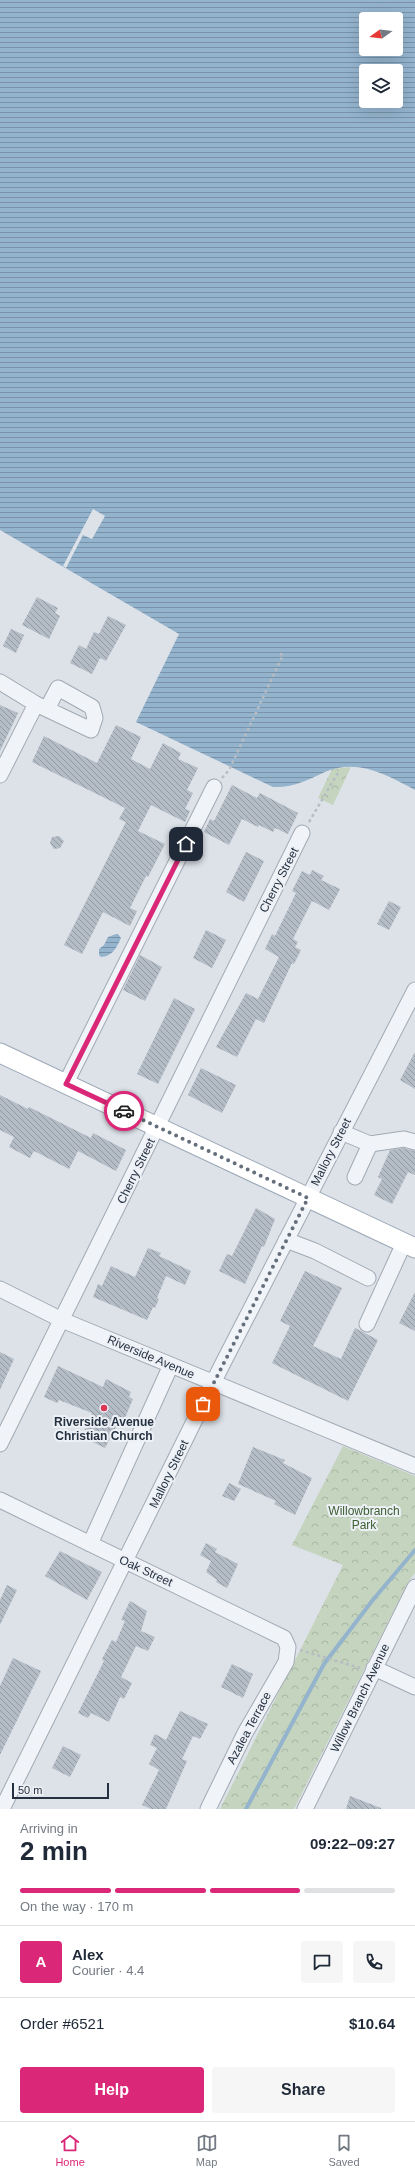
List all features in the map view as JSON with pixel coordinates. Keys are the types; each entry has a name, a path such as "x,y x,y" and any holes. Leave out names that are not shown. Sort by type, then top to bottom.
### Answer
{"main road":[{"path":"0,1053 410,1245"}],"street":[{"path":"0,682 41,706 91,730 95,718 92,707 58,688 41,706 0,775"},
{"path":"66,1084 214,788"},
{"name":"Cherry Street","path":"0,1444 302,833"},
{"name":"Mallory Street","path":"2,1809 286,1240 415,990"},
{"path":"341,1132 370,1144 404,1138 415,1142"},
{"path":"354,1177 370,1144"},
{"path":"286,1240 316,1251 368,1278"},
{"path":"367,1324 410,1245"},
{"name":"Riverside Avenue","path":"0,1289 62,1320 415,1466"},
{"path":"90,1544 171,1365"},
{"name":"Oak Street","path":"0,1500 125,1562 275,1633 284,1638 288,1647"},
{"name":"Willow Branch Avenue","path":"305,1809 370,1669 415,1587"},
{"name":"Azalea Terrace","path":"208,1809 245,1733 286,1662 288,1647"},
{"path":"370,1669 415,1687"}],"path":[{"path":"279,653 286,657"},
{"path":"229,770 283,655"},
{"path":"302,833 339,771"},
{"path":"314,1654 370,1669"}],"green space":[{"path":"351,767 333,805 318,798 332,769"},
{"name":"Willowbranch Park","path":"343,1446 415,1476 415,1573 408,1582 294,1809 220,1809 343,1565 292,1545"}],"water":[{"path":"0,0 415,0 415,790 372,770 349,767 337,768 294,785 273,787 136,722 179,634 0,530"},
{"path":"118,934 121,938 116,948 105,957 101,957 99,955 99,949 104,945 108,937"}],"pier":[{"path":"93,509 105,516 92,539 83,535 66,568 63,566"}],"building":[{"path":"37,597 58,608 55,613 60,616 49,639 22,625"},
{"path":"108,616 126,625 106,661 100,658 92,674 70,663 79,645 86,649 94,632 99,634"},
{"path":"11,629 24,635 16,653 3,646"},
{"path":"0,705 18,713 0,751"},
{"path":"116,725 141,737 131,759 150,769 163,743 181,753 178,759 198,768 187,790 193,793 185,809 190,811 185,822 151,805 138,831 165,844 148,877 146,876 130,908 137,911 130,926 103,912 82,954 64,945 126,822 119,819 125,808 32,762 44,736 97,763"},
{"path":"232,785 257,798 260,793 298,813 288,834 275,828 273,832 242,819 229,845 204,832 210,819 214,821"},
{"path":"59,836 64,841 60,848 54,849 50,843 52,837"},
{"path":"246,852 264,861 244,902 226,892"},
{"path":"312,870 324,876 321,880 340,889 329,910 312,901 293,939 298,942 295,947 301,950 294,964 292,963 264,1023 256,1019 237,1057 216,1047 246,993 258,999 279,957 265,949 272,934 275,936 296,893 292,891 302,871 310,875"},
{"path":"389,901 401,907 389,930 377,924"},
{"path":"206,930 226,940 212,968 193,958"},
{"path":"140,955 162,967 145,1001 123,990"},
{"path":"174,998 195,1009 158,1084 137,1074"},
{"path":"415,1052 415,1089 400,1080"},
{"path":"201,1068 236,1085 222,1113 188,1095"},
{"path":"0,1095 28,1109 29,1107 91,1138 93,1133 126,1150 116,1171 78,1151 69,1169 34,1151 30,1158 9,1147 14,1137 0,1130"},
{"path":"403,1148 415,1151 415,1175 408,1172 392,1204 374,1195 382,1179 378,1177 390,1150"},
{"path":"256,1208 275,1219 264,1247 262,1246 245,1284 219,1271 227,1254 232,1256"},
{"path":"148,1248 161,1253 159,1256 191,1271 185,1285 166,1276 157,1298 159,1299 155,1308 153,1307 147,1320 93,1297 98,1284 102,1286 111,1266 135,1277"},
{"path":"305,1271 342,1288 313,1346 341,1359 355,1328 378,1340 348,1401 272,1363 290,1326 280,1321"},
{"path":"415,1292 415,1331 399,1323"},
{"path":"0,1352 14,1359 0,1390"},
{"name":"Riverside Avenue Christian Church","path":"58,1366 103,1387 106,1379 131,1392 129,1397 133,1399 121,1427 117,1425 105,1448 93,1442 96,1435 85,1430 92,1413 59,1400 57,1403 44,1397"},
{"path":"253,1447 285,1460 283,1463 312,1478 295,1515 274,1504 276,1501 238,1484"},
{"path":"229,1483 241,1489 234,1501 222,1496"},
{"path":"206,1543 217,1549 215,1552 238,1564 227,1588 216,1582 217,1580 206,1572 211,1561 200,1555"},
{"path":"60,1551 102,1572 87,1600 45,1576"},
{"path":"7,1585 17,1590 0,1625 0,1600"},
{"path":"130,1601 147,1611 141,1631 155,1637 148,1651 136,1646 121,1677 132,1683 124,1699 120,1697 109,1722 91,1713 88,1718 78,1713 104,1661 102,1659 112,1640 116,1642 125,1621 121,1620"},
{"path":"13,1658 41,1671 0,1755 0,1686"},
{"path":"232,1664 253,1674 243,1698 221,1687"},
{"path":"180,1711 208,1724 200,1739 193,1736 182,1759 187,1761 166,1809 151,1809 142,1805 159,1770 149,1764 157,1748 150,1745 155,1734 166,1740"},
{"path":"63,1746 81,1755 70,1777 52,1768"},
{"path":"350,1796 381,1808 381,1809 346,1809"}],"waterway":[{"path":"246,1809 324,1664 372,1601 415,1550"}],"way so far":[{"path":"124,1111 308,1198 203,1404"}],"place":[{"name":"Riverside Avenue Christian Church","path":"104,1408"}],"route":[{"path":"124,1111 66,1084 186,844"}]}
